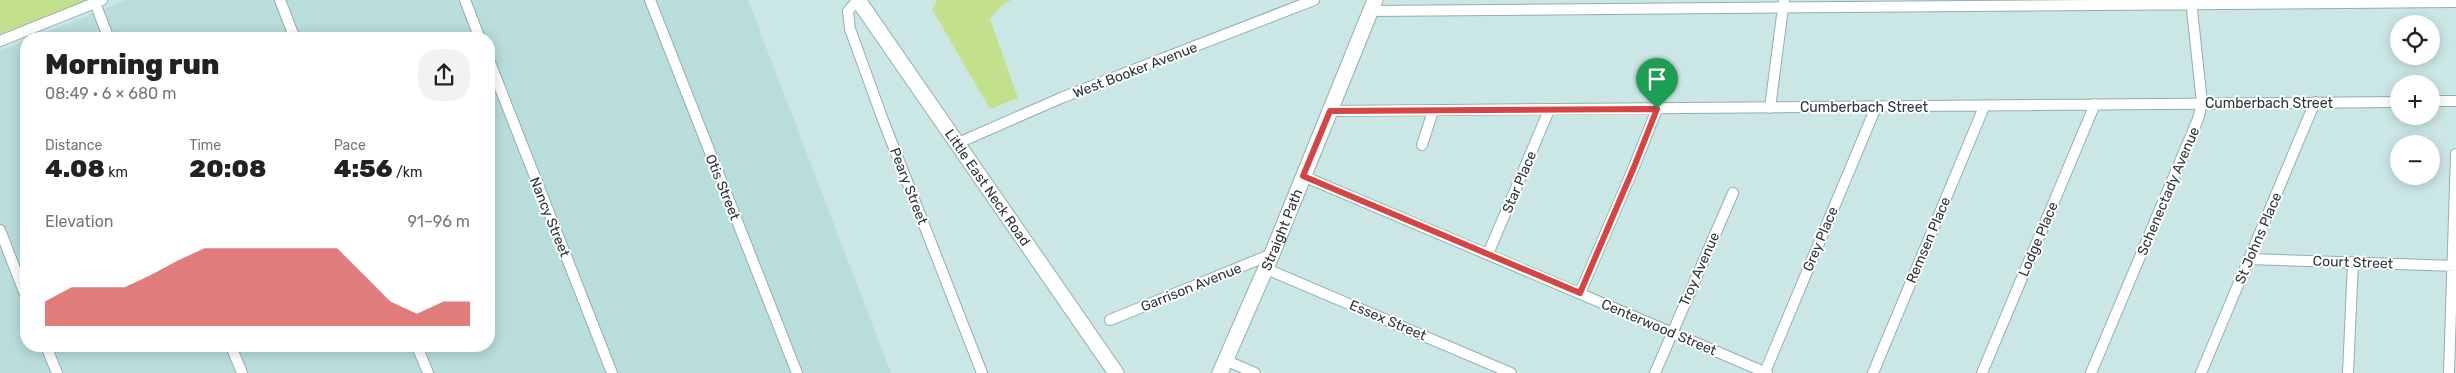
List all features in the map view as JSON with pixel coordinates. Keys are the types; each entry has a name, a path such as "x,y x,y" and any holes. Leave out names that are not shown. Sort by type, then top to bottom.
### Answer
{"main road":[{"name":"Little East Neck Road","path":"858,0 1116,373"},
{"name":"Straight Path","path":"1223,367 1264,268 1272,254 1372,6"}],"street":[{"path":"280,0 292,32"},
{"path":"465,0 477,32"},
{"name":"Otis Street","path":"650,0 797,373"},
{"name":"Peary Street","path":"858,0 848,12 850,29 883,120 982,373"},
{"name":"West Booker Avenue","path":"958,142 1061,98 1314,0"},
{"path":"22,32 98,1 107,32"},
{"name":"Schenectady Avenue","path":"2091,373 2198,119 2202,103 2191,2"},
{"path":"1372,6 2456,2"},
{"path":"1770,108 1784,4"},
{"path":"0,41 20,33"},
{"name":"Nancy Street","path":"495,75 612,373"},
{"path":"2440,101 2456,101"},
{"name":"St Johns Place","path":"2201,373 2315,102"},
{"name":"Cumberbach Street","path":"1330,111 1984,107 2094,104 2390,102"},
{"name":"Lodge Place","path":"1982,373 2094,104"},
{"name":"Grey Place","path":"1766,372 1876,107"},
{"name":"Remsen Place","path":"1873,373 1984,107"},
{"path":"1580,293 1657,109"},
{"name":"Star Place","path":"1488,254 1549,110"},
{"path":"1422,145 1434,111"},
{"path":"2452,369 2456,154"},
{"name":"Centerwood Street","path":"1303,176 1766,372"},
{"name":"Troy Avenue","path":"1655,373 1733,193"},
{"path":"0,230 20,282"},
{"name":"Garrison Avenue","path":"1110,320 1272,254"},
{"name":"Court Street","path":"2249,259 2455,266"},
{"path":"2348,373 2353,262"},
{"name":"Essex Street","path":"1264,268 1511,373"},
{"path":"48,352 56,373"},
{"path":"233,352 242,373"},
{"path":"420,352 428,373"},
{"path":"1223,367 1256,373"}],"shaded area":[{"path":"127,0 748,0 891,373 0,373 0,51 20,43 20,352 495,352 495,32 47,32"}],"green space":[{"path":"0,0 88,0 0,34"},
{"path":"937,0 1011,0 1000,7 990,19 1018,98 990,109 932,9"}],"route":[{"path":"1657,109 1580,293 1303,176 1330,111 1657,109"}]}
